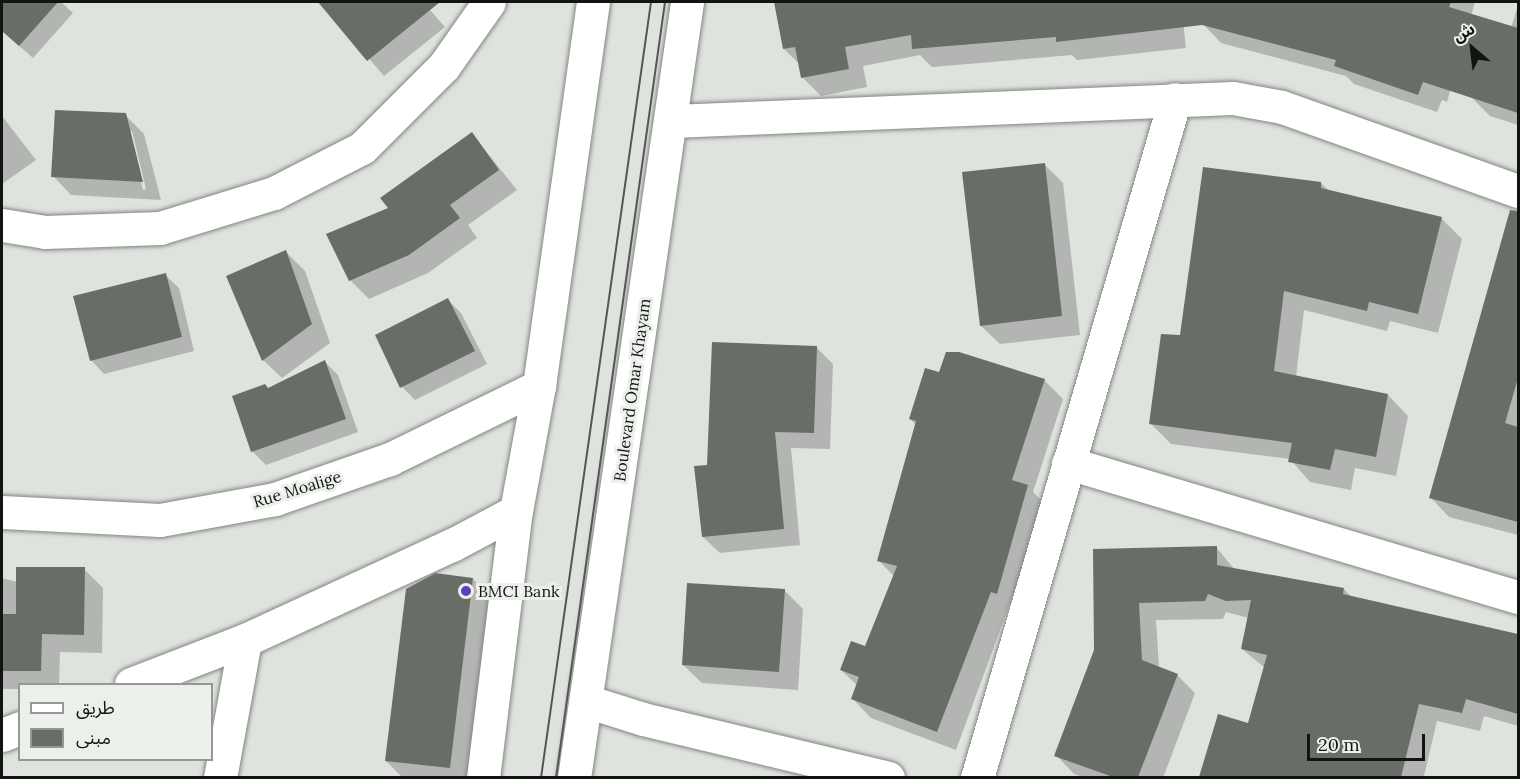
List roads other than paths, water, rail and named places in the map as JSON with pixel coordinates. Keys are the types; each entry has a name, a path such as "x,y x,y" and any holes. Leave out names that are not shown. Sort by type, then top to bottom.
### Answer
{"street":[{"path":"2,225 45,232 160,228 274,193 362,148 444,66 489,2"},
{"path":"483,777 516,511 539,386 593,2"},
{"name":"Boulevard Omar Khayam","path":"574,777 672,121 687,2"},
{"path":"672,121 1233,98 1282,107 1518,191"},
{"path":"977,777 1175,99"},
{"name":"Rue Moalige","path":"2,512 160,520 275,499 390,459 539,386"},
{"path":"1068,463 1518,597"},
{"path":"134,683 246,640 452,545 516,511"},
{"path":"220,777 246,640"},
{"path":"586,701 643,719 888,777"},
{"path":"2,735 18,729"}],"tram line":[{"path":"541,778 651,2"},
{"path":"556,778 665,2"}],"place":[{"name":"BMCI Bank","path":"466,591"}]}
